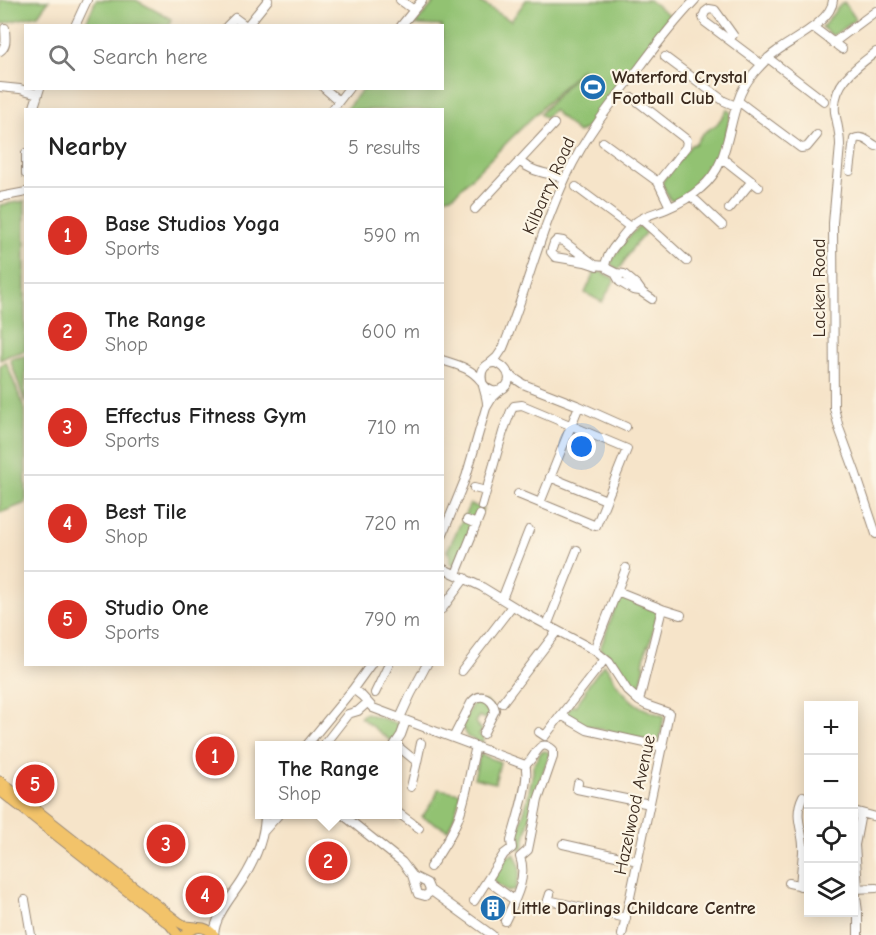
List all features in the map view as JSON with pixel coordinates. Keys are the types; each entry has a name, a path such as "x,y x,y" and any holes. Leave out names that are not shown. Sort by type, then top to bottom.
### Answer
{"main road":[{"path":"0,781 180,923 209,930 214,935"},
{"path":"0,791 172,927 178,935"},
{"path":"185,935 198,927"}],"street":[{"path":"76,24 87,0"},
{"path":"248,24 265,3 256,0"},
{"path":"400,0 414,10"},
{"path":"403,24 422,0"},
{"name":"Kilbarry Road","path":"487,365 497,357 505,345 548,222 565,179 585,141 608,107 668,30 695,0"},
{"path":"601,266 630,227 641,219 691,196 707,183 722,158 737,103 747,82 768,58 828,14 833,0"},
{"path":"733,35 714,10 709,9 705,12 703,17 705,22 761,64"},
{"path":"833,43 876,11"},
{"path":"229,24 235,18 243,24"},
{"path":"0,51 5,45 5,27"},
{"path":"813,27 842,50"},
{"name":"Lacken Road","path":"876,52 848,76 836,97 835,112 840,145 833,223 835,415 876,534"},
{"path":"665,57 726,102 737,103 800,147 806,148 814,145 817,135"},
{"path":"768,58 824,100"},
{"path":"0,87 24,89"},
{"path":"326,90 339,101"},
{"path":"334,108 347,90"},
{"path":"34,108 39,91"},
{"path":"633,98 687,140 686,146 658,182"},
{"path":"475,209 554,124"},
{"path":"850,171 854,139 863,138 876,146"},
{"path":"603,142 658,182 670,207"},
{"path":"722,158 759,187"},
{"path":"519,161 535,172 552,174 565,179"},
{"path":"729,208 752,181"},
{"path":"576,187 630,227"},
{"path":"0,197 24,192"},
{"path":"691,196 722,225"},
{"path":"641,219 687,261"},
{"path":"601,266 563,242 557,240 554,243 551,252 555,257 585,262 624,274 652,299"},
{"name":"Kilbarry Road","path":"505,345 504,358 508,372"},
{"path":"444,361 473,372 490,390 524,384"},
{"path":"464,367 477,368 501,364 524,384 626,427"},
{"path":"444,531 466,477 486,408 487,397 481,373 487,365"},
{"path":"486,408 492,398 505,387 508,382 508,372"},
{"path":"482,506 503,432 512,407 516,405 522,405 627,449 596,526 518,494"},
{"path":"540,503 579,406"},
{"path":"550,477 606,500"},
{"path":"474,488 486,491"},
{"path":"456,574 480,515"},
{"path":"467,520 476,524"},
{"path":"502,599 529,530"},
{"path":"548,626 577,550"},
{"path":"594,650 626,568"},
{"path":"444,569 465,578 594,650 609,662 627,690 639,701 662,609"},
{"path":"444,606 465,578"},
{"path":"616,591 681,615"},
{"path":"462,671 512,606"},
{"path":"502,703 557,631"},
{"path":"545,736 605,659"},
{"path":"310,741 369,666"},
{"path":"375,693 388,666"},
{"path":"397,741 413,689 426,666"},
{"path":"352,689 373,708 525,765"},
{"path":"453,738 471,703 478,696 486,698 495,708 494,714 484,723 483,734"},
{"name":"Hazelwood Avenue","path":"622,935 669,713 639,701"},
{"path":"327,741 348,714 358,711 367,703"},
{"path":"561,715 587,730 663,747"},
{"path":"411,787 421,743"},
{"path":"430,867 452,833 458,819 476,746"},
{"path":"520,857 528,850 538,800 553,759 553,752 549,747 542,746 537,749 531,761 525,765"},
{"path":"402,750 417,762"},
{"path":"505,921 523,873 520,857 512,848 511,841 524,789 527,771 525,765"},
{"path":"577,789 650,804"},
{"path":"789,883 804,886 803,851 798,822 800,802 803,796"},
{"path":"858,812 876,818"},
{"path":"402,816 419,828"},
{"path":"262,835 265,819"},
{"path":"214,935 218,919 246,874 262,835 274,819"},
{"path":"348,819 399,859 415,878 430,885 430,890 492,935"},
{"path":"562,844 638,861"},
{"path":"431,847 440,853"},
{"path":"474,901 505,852 512,848"},
{"path":"410,872 417,893 422,896 428,894 430,890"},
{"path":"488,880 514,900"},
{"path":"416,888 418,883 424,881"},
{"path":"858,889 876,888"},
{"path":"26,900 31,935"},
{"path":"548,900 626,918"},
{"path":"858,917 858,935"},
{"path":"198,927 218,919"}],"green space":[{"path":"0,0 49,0 38,15 0,24"},
{"path":"96,0 136,0 171,19 169,24 85,24"},
{"path":"436,0 477,0 511,21 526,0 649,0 673,18 591,125 578,133 553,110 545,118 540,114 583,67 454,195 444,198 444,108 347,108 362,90 444,90 444,24 416,24"},
{"path":"844,2 856,19 831,35 822,27"},
{"path":"728,109 731,113 725,137 712,169 697,187 681,198 670,200 662,184 664,179 691,145 717,124"},
{"path":"24,201 24,351 0,360 0,205"},
{"path":"640,226 646,232 618,269 611,263 631,234"},
{"path":"601,272 613,278 614,281 602,302 585,293 594,273"},
{"path":"24,356 24,399 10,359"},
{"path":"6,362 24,407 24,504 0,513 0,366"},
{"path":"470,504 483,509 475,519 472,519 457,566 450,563 450,555 447,551"},
{"path":"620,595 635,601 634,603 658,611 649,646 647,646 639,692 631,687 610,656 600,649"},
{"path":"604,664 632,701 649,711 664,716 659,744 589,726 588,728 567,716 566,713 573,705 575,706"},
{"path":"485,701 493,711 488,718 484,719 479,716 476,721 482,730 479,735 484,738 482,743 467,737 461,726 473,703"},
{"path":"366,713 399,724 400,728 391,741 360,717"},
{"path":"546,751 549,757 521,850 515,842 527,802 533,766 541,752"},
{"path":"480,754 500,762 495,783 474,778"},
{"path":"438,789 461,793 448,830 422,817 435,798"},
{"path":"514,854 520,872 515,890 508,892 493,881 493,878 506,857"}],"place":[{"name":"Waterford Crystal Football Club","path":"593,87"},
{"name":"Base Studios Yoga","path":"215,756"},
{"name":"Studio One","path":"35,784"},
{"name":"Effectus Fitness Gym","path":"166,844"},
{"name":"The Range","path":"328,861"},
{"name":"Best Tile","path":"205,895"},
{"name":"Little Darlings Childcare Centre","path":"493,908"}]}
